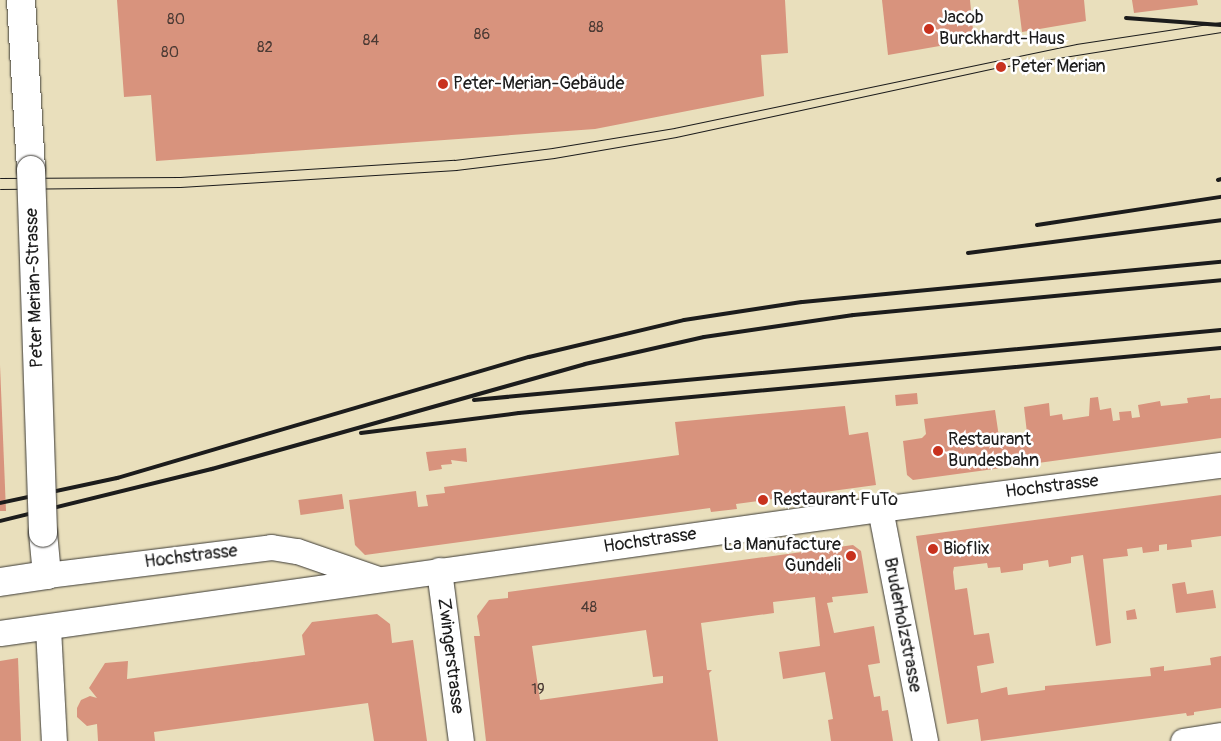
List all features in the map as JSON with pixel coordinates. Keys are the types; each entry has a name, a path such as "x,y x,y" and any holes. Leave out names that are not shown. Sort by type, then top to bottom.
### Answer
{"street":[{"name":"Peter Merian-Strasse","path":"21,0 30,155 43,533 47,575"},
{"name":"Hochstrasse","path":"0,633 48,628 439,570 880,509 1221,465"},
{"name":"Bruderholzstrasse","path":"880,509 925,741"},
{"name":"Hochstrasse","path":"0,582 270,547 297,551 378,579"},
{"name":"Zwingerstrasse","path":"439,570 461,741"},
{"path":"48,628 54,741"},
{"path":"1183,741 1221,735"}],"building":[{"name":"Peter-Merian-Gebäude","path":"117,0 785,0 788,53 761,55 764,96 595,129 156,161 151,95 124,97"},
{"name":"Jacob Burckhardt-Haus","path":"882,0 970,0 974,40 888,55"},
{"name":"Jacob Burckhardt-Haus","path":"1018,0 1084,0 1086,21 1022,32"},
{"path":"1132,0 1197,0 1198,5 1134,13"},
{"path":"0,365 6,511 0,511"},
{"path":"917,393 918,404 896,406 895,395"},
{"path":"1210,395 1210,399 1221,398 1221,438 913,480 907,475 903,441 922,438 926,434 924,419 995,410 999,437 1027,433 1024,407 1049,403 1050,416 1062,414 1063,420 1089,416 1090,398 1098,397 1100,410 1111,408 1113,421 1120,420 1119,412 1131,411 1132,418 1140,417 1138,405 1160,401 1161,406 1188,403 1187,398"},
{"path":"845,406 849,435 868,432 876,485 736,504 737,509 711,512 710,508 365,555 355,545 349,500 416,491 418,507 428,506 426,495 445,493 444,487 679,455 675,422"},
{"path":"466,448 467,462 451,460 452,464 441,465 442,469 429,471 426,452"},
{"path":"342,494 344,509 301,515 298,500"},
{"path":"1221,495 1221,536 1191,540 1192,547 1167,550 1167,544 1159,545 1159,551 1143,553 1142,547 1127,549 1128,556 1103,559 1111,643 1096,646 1083,555 1071,557 1071,563 1049,567 1048,560 1023,564 1023,570 1001,573 1000,567 988,568 987,563 954,567 953,572 955,590 967,588 974,635 989,633 994,663 977,666 981,693 1007,687 1008,695 1045,690 1045,686 1151,676 1150,668 1164,666 1164,671 1211,665 1210,658 1221,656 1221,708 1194,712 1194,715 1187,716 1186,713 981,741 978,719 947,724 916,536"},
{"path":"853,545 861,551 868,593 832,597 833,602 827,603 834,633 874,626 880,663 868,665 874,697 880,696 882,711 888,710 893,741 831,741 828,720 833,719 825,672 783,679 779,652 820,646 815,597 773,602 774,613 701,623 707,670 712,670 709,673 718,741 486,741 474,636 480,636 477,616 489,600 508,598 508,592","holes":["646,630 653,677 663,676 663,683 540,700 532,646"]},
{"path":"1185,582 1187,594 1213,590 1216,608 1176,613 1172,584"},
{"path":"1135,609 1137,619 1127,620 1126,611"},
{"path":"377,614 390,624 392,643 413,640 427,741 374,741 368,703 154,732 155,741 98,741 97,724 87,726 77,717 77,708 81,700 90,696 97,698 89,688 105,663 128,661 127,679 305,655 302,635 312,622"},
{"path":"18,658 21,741 0,741 0,661"}],"tram line":[{"path":"0,178 180,177 454,160 552,148 674,128 1076,44 1221,22"},
{"path":"0,189 180,187 456,170 554,158 676,137 1001,67 1221,32"}],"railway":[{"path":"1126,18 1221,25"},
{"path":"1037,225 1221,197"},
{"path":"968,253 1221,220"},
{"path":"0,503 117,478 529,357 684,320 802,302 1221,262"},
{"path":"0,521 212,469 585,364 704,337 853,315 1221,280"},
{"path":"474,400 1221,330"},
{"path":"361,433 519,413 1221,348"}],"place":[{"name":"Jacob Burckhardt-Haus","path":"929,29"},
{"name":"Peter Merian","path":"1001,67"},
{"name":"Peter-Merian-Gebäude","path":"443,84"},
{"name":"Restaurant Bundesbahn","path":"938,451"},
{"name":"Restaurant FuTo","path":"763,500"},
{"name":"Bioflix","path":"933,549"},
{"name":"La Manufacture Gundeli","path":"851,556"}]}
